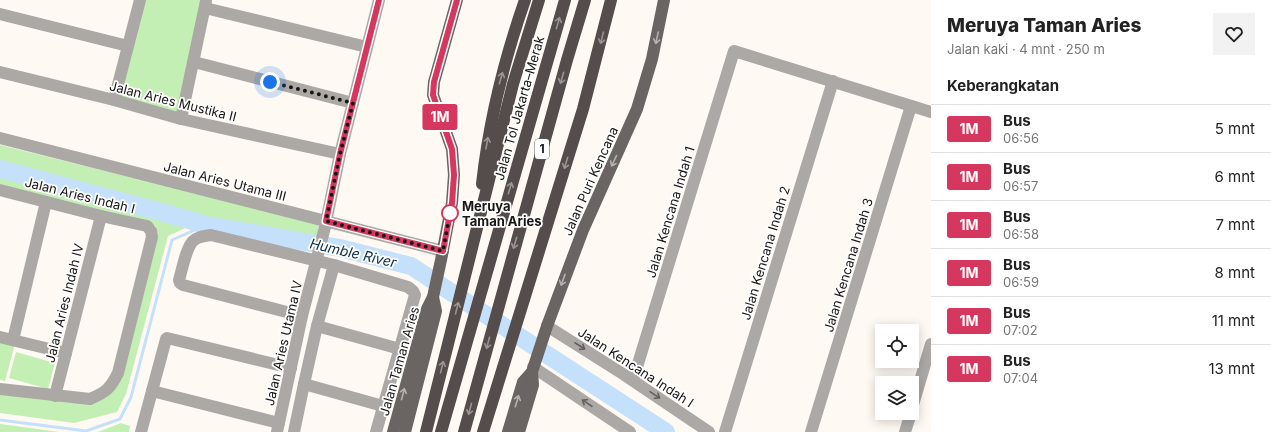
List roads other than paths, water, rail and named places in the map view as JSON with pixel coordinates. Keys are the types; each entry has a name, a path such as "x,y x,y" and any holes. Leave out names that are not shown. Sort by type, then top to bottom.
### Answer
{"highway":[{"path":"478,223 485,155 493,110 525,0"},
{"path":"426,432 513,84 539,0"},
{"name":"Jalan Tol Jakarta–Merak","path":"441,432 565,0"},
{"name":"1","path":"464,432 500,299 585,0"},
{"path":"483,432 583,110 611,0"}],"main road":[{"name":"Jalan Taman Aries","path":"393,432 427,309 433,295 452,203 454,175 452,149 433,95 434,82 457,0"},
{"name":"Jalan Puri Kencana","path":"508,432 523,382 533,367 545,330 583,230 637,109 652,59 664,0"},
{"name":"Jalan Taman Aries","path":"404,432 436,311 433,295"},
{"name":"Jalan Puri Kencana","path":"519,432 533,385 533,367"}],"street":[{"path":"114,100 140,0"},
{"name":"Jalan Aries Utama IV","path":"278,427 302,316 326,224 340,154 379,0"},
{"path":"181,119 206,4 367,47"},
{"path":"0,14 128,46"},
{"name":"Jalan Kencana Indah 1","path":"633,380 734,51 833,81"},
{"path":"194,62 353,103"},
{"name":"Jalan Aries Mustika II","path":"0,72 114,100 181,119 340,154"},
{"path":"833,81 931,112"},
{"name":"Jalan Kencana Indah 2","path":"725,432 833,81"},
{"name":"Jalan Kencana Indah 3","path":"811,432 911,106"},
{"name":"Jalan Aries Utama III","path":"0,138 442,256"},
{"name":"Jalan Aries Indah I","path":"0,190 100,216 147,226 151,231 152,237 118,374 112,385 102,393 90,399 55,396"},
{"path":"13,340 46,202"},
{"name":"Jalan Aries Indah IV","path":"55,396 100,216"},
{"path":"302,316 180,283 179,280 193,241 200,237 211,236 317,257 334,265 408,288 413,291 415,295 376,432"},
{"path":"294,432 317,326 334,265"},
{"path":"317,326 400,349"},
{"name":"Jalan Kencana Indah I","path":"545,330 633,380 709,432"},
{"path":"0,337 66,353"},
{"path":"141,432 167,338 290,368"},
{"path":"919,384 931,344"},
{"path":"533,367 626,431"},
{"path":"304,384 383,406"},
{"path":"0,389 55,396"},
{"path":"152,391 278,427"},
{"path":"905,432 909,420"}],"waterway":[{"name":"Humble River","path":"0,169 206,225 340,248 411,266 666,432"},
{"path":"0,420 86,431 120,419 131,397 172,240 206,225"}],"place":[{"name":"Meruya Taman Aries","path":"450,213"}]}
